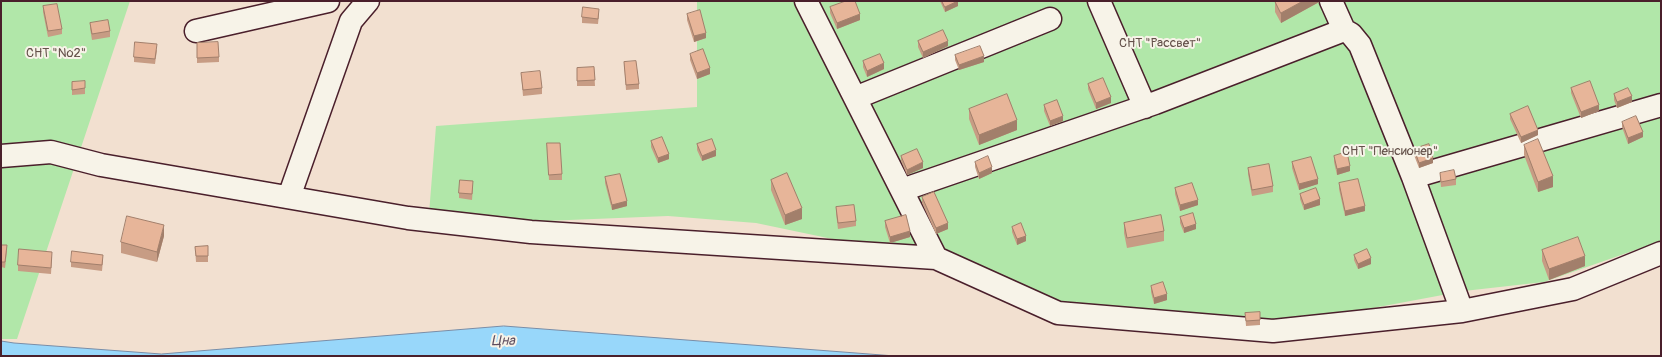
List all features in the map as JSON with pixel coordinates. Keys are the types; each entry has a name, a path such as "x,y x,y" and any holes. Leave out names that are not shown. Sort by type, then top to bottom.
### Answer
{"lane":[{"path":"196,31 328,1"},
{"path":"289,197 351,21 368,1"},
{"path":"806,1 936,258"},
{"path":"1099,1 1145,107"},
{"path":"1330,1 1344,30 1351,34 1360,45 1413,177 1462,311"},
{"path":"855,98 1050,19"},
{"path":"902,190 1145,107 1344,30"},
{"path":"1413,177 1661,105"},
{"path":"1,156 51,152 101,165 408,218 530,232 936,258 1058,313 1272,331 1462,311 1573,289 1661,253"}],"green space":[{"name":"СНТ \"№2\"","path":"1,1 130,1 17,339 1,339"},
{"name":"СНТ \"Пенсионер\"","path":"697,1 1661,1 1661,241 1544,282 1464,291 1250,331 1090,313 928,259 756,223 668,216 495,223 429,214 436,126 697,107"}],"water":[{"name":"Цна","path":"504,326 895,356 1,356 1,341 161,354"}],"building":[{"path":"846,1 855,1 860,14 837,23 830,7"},
{"path":"942,1 958,1 945,7"},
{"path":"1275,1 1303,1 1281,13"},
{"path":"57,4 62,29 48,31 43,6"},
{"path":"583,7 599,9 598,19 582,17"},
{"path":"700,10 706,33 694,36 687,14"},
{"path":"108,20 110,31 92,34 90,23"},
{"path":"943,30 948,41 923,52 918,41"},
{"path":"135,42 157,44 155,59 134,57"},
{"path":"218,42 219,57 197,58 197,43"},
{"path":"980,46 984,56 959,65 955,55"},
{"path":"703,49 710,68 697,73 690,54"},
{"path":"880,54 884,63 867,71 863,61"},
{"path":"636,61 639,84 626,85 624,62"},
{"path":"594,67 595,80 577,81 577,68"},
{"path":"540,71 542,88 523,90 521,73"},
{"path":"1103,78 1111,97 1096,103 1088,84"},
{"path":"85,81 85,88 72,90 72,82"},
{"path":"1590,81 1599,105 1581,112 1571,88"},
{"path":"1628,88 1632,96 1617,102 1614,94"},
{"path":"1007,94 1017,120 979,135 969,109"},
{"path":"1057,100 1063,116 1050,121 1044,105"},
{"path":"1528,106 1538,130 1521,137 1510,114"},
{"path":"1636,116 1643,132 1628,138 1622,122"},
{"path":"662,137 669,154 658,158 651,141"},
{"path":"712,139 716,150 702,156 697,144"},
{"path":"1538,139 1553,176 1538,182 1524,145"},
{"path":"547,143 560,143 562,174 549,175"},
{"path":"1429,144 1433,158 1419,163 1414,149"},
{"path":"917,149 923,162 907,170 901,156"},
{"path":"1347,152 1350,166 1337,169 1334,156"},
{"path":"988,156 992,167 979,173 975,162"},
{"path":"1311,157 1318,179 1299,184 1292,162"},
{"path":"1269,164 1273,186 1252,190 1248,168"},
{"path":"1454,170 1456,179 1441,182 1440,173"},
{"path":"787,173 802,208 785,215 771,180"},
{"path":"620,174 627,201 612,205 605,177"},
{"path":"1358,179 1365,206 1345,211 1339,183"},
{"path":"460,180 473,181 472,194 459,193"},
{"path":"1192,183 1198,200 1180,205 1175,188"},
{"path":"1316,188 1320,199 1304,205 1300,194"},
{"path":"934,192 948,223 936,228 922,197"},
{"path":"854,205 856,221 838,223 836,207"},
{"path":"1193,213 1196,224 1184,228 1180,217"},
{"path":"906,215 910,231 890,237 885,221"},
{"path":"1161,215 1164,231 1127,238 1124,223"},
{"path":"127,216 164,225 157,252 121,242"},
{"path":"1021,223 1026,236 1017,239 1012,227"},
{"path":"1578,237 1585,256 1549,269 1542,250"},
{"path":"1,245 7,245 5,262 1,262"},
{"path":"208,246 208,256 196,256 195,247"},
{"path":"19,249 52,252 51,268 18,265"},
{"path":"1367,249 1371,258 1358,264 1354,255"},
{"path":"72,251 103,255 102,265 71,262"},
{"path":"1163,282 1167,294 1154,298 1151,286"},
{"path":"1260,312 1260,320 1246,321 1245,313"}],"park label":[{"name":"СНТ \"Рассвет\"","path":"1160,44"}]}
